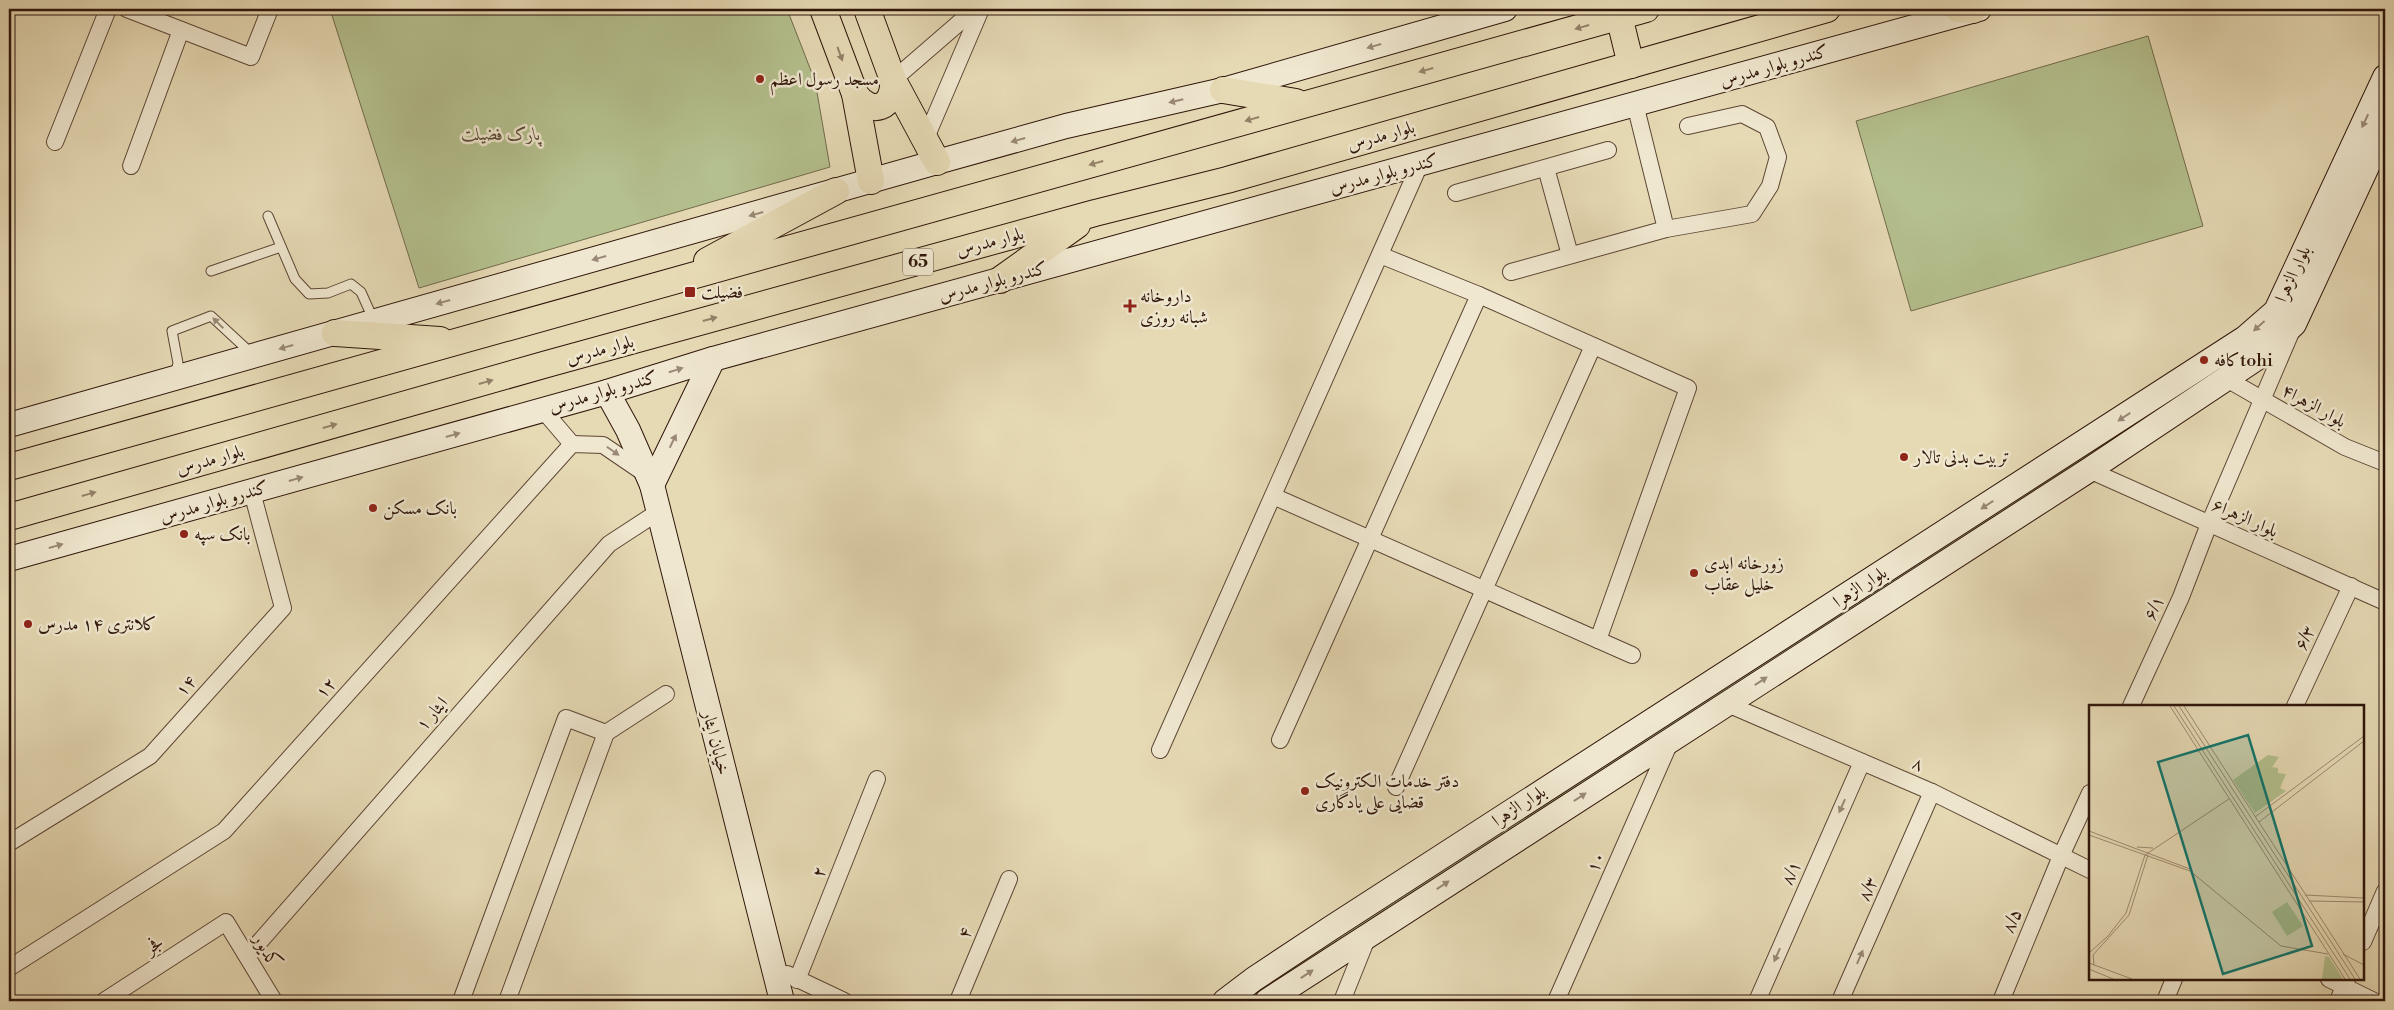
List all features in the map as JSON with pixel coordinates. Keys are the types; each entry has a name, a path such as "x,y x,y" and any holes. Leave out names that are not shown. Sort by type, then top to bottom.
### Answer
{"main road":[{"path":"824,9 855,94 870,181"},
{"path":"867,9 894,80 931,151"},
{"path":"9,425 870,181 931,151 1066,126 1223,90 1505,9"},
{"path":"9,468 1646,9"},
{"name":"بلوار مدرس","path":"9,517 548,364 1091,214 1227,180 1827,9"},
{"name":"کندرو بلوار مدرس","path":"9,559 608,392 713,359 1420,164 1970,9"},
{"path":"1619,16 1631,65"},
{"name":"بلوار الزهرا","path":"1225,1001 1254,978 2245,338 2276,311 2385,77"},
{"path":"855,94 866,105 881,106 892,96 894,80"},
{"path":"1223,90 1304,104"},
{"name":"بلوار الزهرا","path":"1267,1001 2089,470 2260,356 2294,324 2385,128"},
{"path":"666,283 836,191"},
{"path":"1000,280 1091,214"},
{"path":"335,333 458,342"},
{"path":"649,480 713,359"},
{"name":"خیابان ایثار","path":"608,392 649,480 771,965 782,1001"}],"street":[{"path":"55,142 108,9"},
{"path":"127,9 251,57 270,9"},
{"path":"894,80 975,9"},
{"path":"931,151 981,9"},
{"path":"131,166 180,30"},
{"path":"1635,104 1666,229"},
{"path":"1511,272 1666,229 1752,214 1770,186 1778,156 1767,127 1742,114 1688,126"},
{"path":"1456,193 1608,150"},
{"path":"1160,750 1420,164"},
{"path":"1546,168 1570,255"},
{"path":"1380,254 1479,295 1688,388 1598,640"},
{"path":"1280,740 1479,295"},
{"name":"۶/۱","path":"2131,705 2181,597 2209,524 2263,401 2294,324"},
{"path":"1396,787 1593,346"},
{"name":"بلوار الزهرا۴","path":"2225,378 2345,447 2385,463"},
{"path":"542,410 572,444 603,445 649,480"},
{"name":"۱۲","path":"9,968 224,831 572,444"},
{"name":"بلوار الزهرا۶","path":"2089,470 2385,602"},
{"name":"۱۴","path":"9,843 150,756 282,608 252,492"},
{"path":"1273,496 1632,655"},
{"name":"ایثار ۱","path":"247,956 608,544 658,512"},
{"name":"۶/۳","path":"2295,705 2351,586"},
{"path":"507,1001 606,733 666,694"},
{"name":"۸","path":"1726,703 1932,792 2089,870"},
{"path":"461,1001 566,718 606,733"},
{"name":"۱۰","path":"1556,1001 1672,738"},
{"name":"۸/۱","path":"1756,1001 1862,762"},
{"name":"۲","path":"797,980 877,779"},
{"name":"۸/۳","path":"1840,1001 1932,792"},
{"path":"2061,856 2089,795"},
{"name":"۸/۵","path":"2001,1001 2061,856"},
{"name":"۴","path":"958,1001 1009,879"},
{"path":"2364,940 2385,891"},
{"name":"کدیور","path":"226,922 274,1001"},
{"name":"فجر","path":"104,1001 127,995 226,922"},
{"path":"1342,1001 1369,934"},
{"path":"771,965 797,980 844,1001"},
{"path":"2165,1001 2174,980"},
{"path":"2338,1001 2340,981 2374,1001"}],"lane":[{"path":"268,216 295,279 308,294 328,293 351,284 361,292 374,322"},
{"path":"211,271 281,247"},
{"path":"175,378 178,363 172,331 211,316 254,356"}],"green space":[{"name":"پارک فضیلت","path":"330,9 787,9 815,81 830,167 419,288"},
{"path":"2148,36 2203,226 1911,311 1856,121"},
{"path":"2385,85 2385,110 2360,164 2261,342 2032,494 1250,1001 1238,1001 2248,341"}],"place":[{"name":"مسجد رسول اعظم","path":"760,79"},
{"name":"فضیلت","path":"690,292"},
{"name":"داروخانه شبانه روزی","path":"1130,306"},
{"name":"کافهtohi","path":"2204,360"},
{"name":"تربیت بدنی تالار","path":"1904,457"},
{"name":"بانک مسکن","path":"373,508"},
{"name":"بانک سپه","path":"184,534"},
{"name":"زورخانه ابدی خلیل عقاب","path":"1694,573"},
{"name":"کلانتری ۱۴ مدرس","path":"28,624"},
{"name":"دفتر خدمات الکترونیک قضایی علی یادگاری","path":"1305,791"}]}
